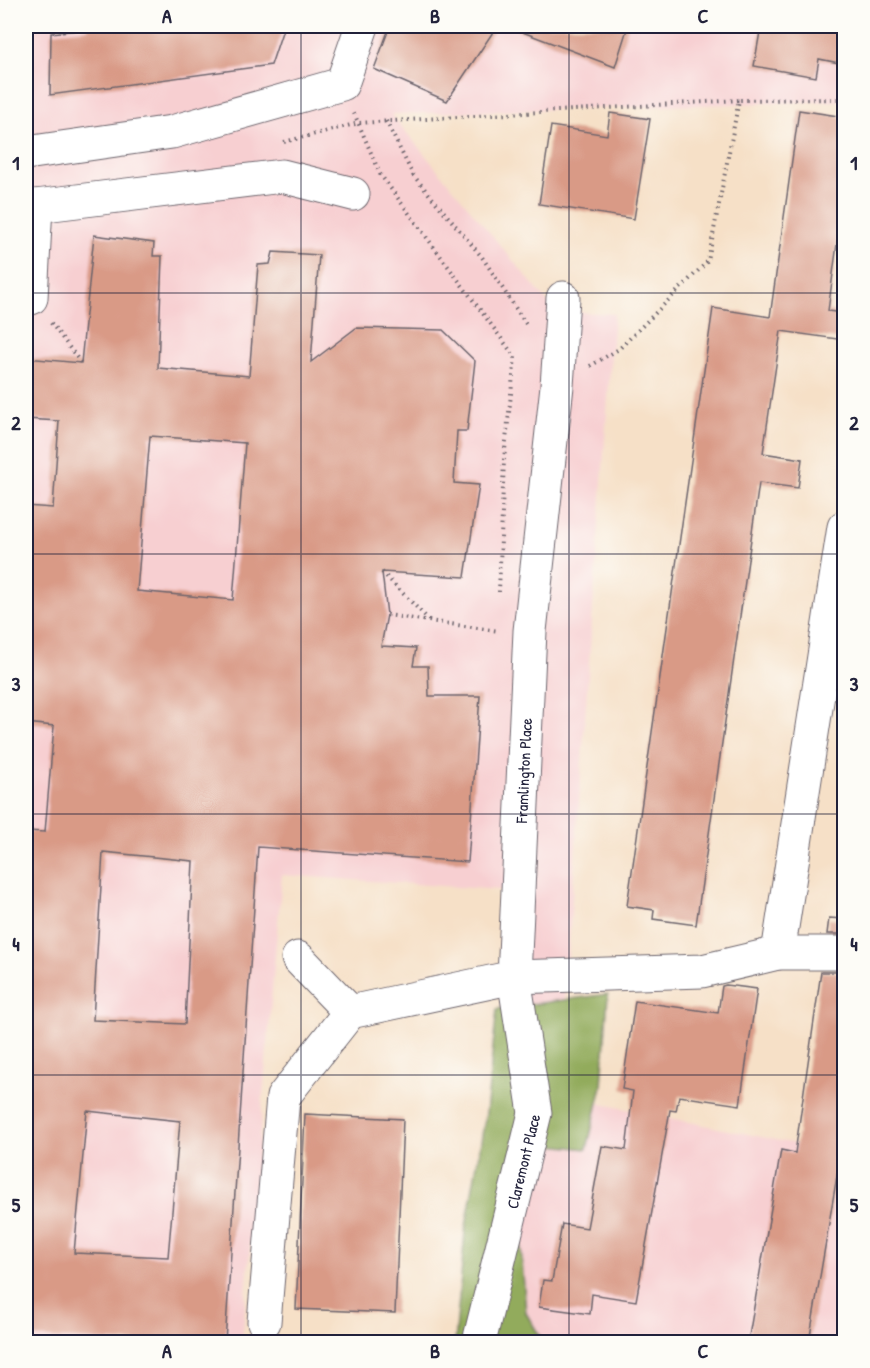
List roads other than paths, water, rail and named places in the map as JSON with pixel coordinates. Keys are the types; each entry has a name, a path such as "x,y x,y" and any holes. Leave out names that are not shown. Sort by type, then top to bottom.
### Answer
{"street":[{"path":"26,153 172,132 342,84 362,26"},
{"path":"39,307 31,207 282,176 353,195"},
{"name":"Framlington Place","path":"513,977 530,631 557,386 563,298"},
{"path":"778,953 844,527"},
{"path":"264,1322 283,1097 351,1012 513,977 702,971 778,953 844,953"},
{"path":"298,958 351,1012"},
{"name":"Claremont Place","path":"480,1342 535,1113 513,977"}]}
